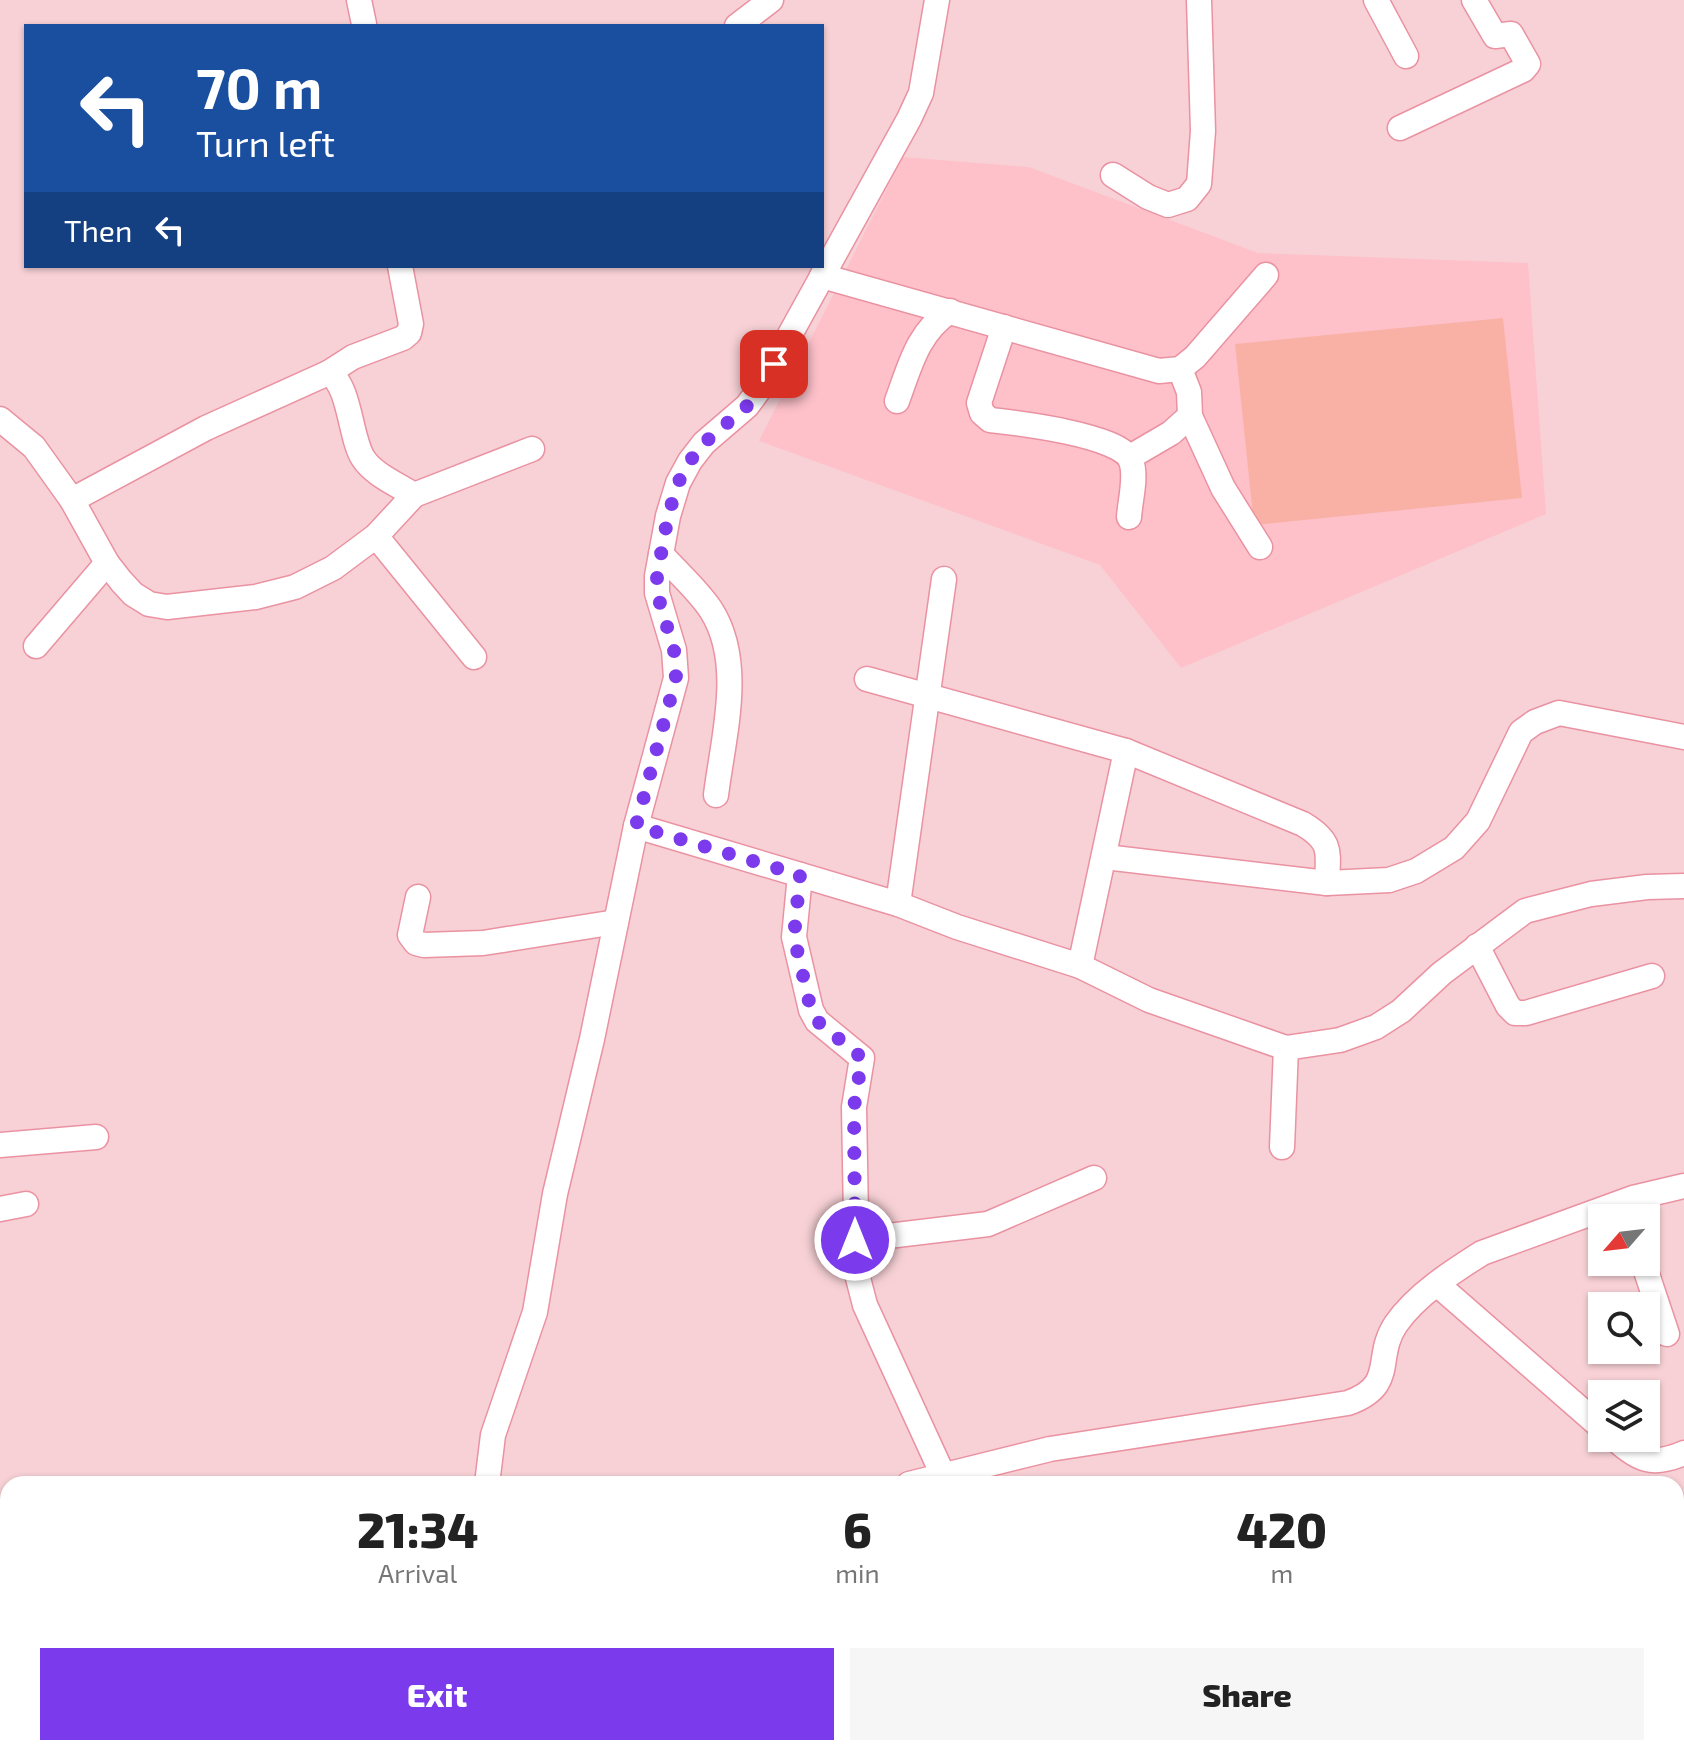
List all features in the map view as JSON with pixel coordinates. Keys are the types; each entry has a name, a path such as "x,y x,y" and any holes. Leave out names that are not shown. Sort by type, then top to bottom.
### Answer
{"street":[{"path":"740,24 771,0"},
{"path":"488,1476 493,1435 535,1312 555,1194 636,826 676,678 674,650 657,593 661,554 678,483 704,443 734,418 761,387 921,93 937,0"},
{"path":"1113,175 1148,197 1168,205 1187,199 1199,184 1203,131 1199,0"},
{"path":"1376,0 1406,56"},
{"path":"1400,128 1523,70 1528,64 1511,34 1495,36 1474,0"},
{"path":"72,500 206,428 328,373 342,362 403,338 409,333 411,324 400,268"},
{"path":"822,276 1159,371 1180,369 1195,357 1266,275"},
{"path":"897,401 920,339 950,311"},
{"path":"1004,327 979,403 982,413 990,420 1068,431 1123,450 1133,466 1129,517"},
{"path":"1180,369 1189,392 1190,416 1223,488 1260,547"},
{"path":"328,373 336,377 340,384 361,456 371,468 414,495"},
{"path":"1130,457 1171,433 1190,416"},
{"path":"0,419 34,447 72,500 107,563 133,594 149,604 167,607 256,597 295,587 333,568 376,536 414,495 532,449"},
{"path":"376,536 474,657"},
{"path":"661,554 711,610 726,653 729,698 716,795"},
{"path":"36,646 107,563"},
{"path":"898,904 944,579"},
{"path":"867,679 1126,751 1318,833 1325,839 1328,849 1327,883"},
{"path":"1105,857 1327,883 1389,880 1416,871 1454,848 1478,821 1521,732 1535,722 1559,713 1572,714 1684,737"},
{"path":"1080,966 1126,751"},
{"path":"636,826 898,904 957,927 1080,966 1149,1000 1286,1048 1340,1040 1376,1027 1401,1011 1477,946 1525,911 1619,890 1684,886"},
{"path":"800,875 794,937 811,1010 817,1021 862,1058 854,1107 857,1274 865,1305 943,1475"},
{"path":"418,897 410,935 416,943 424,945 483,943 616,922"},
{"path":"1477,946 1508,1006 1515,1013 1526,1013 1652,976"},
{"path":"1282,1147 1286,1048"},
{"path":"0,1145 96,1137"},
{"path":"855,1240 988,1224 1094,1178"},
{"path":"1640,1204 1684,1186"},
{"path":"0,1209 26,1204"},
{"path":"939,1476 1050,1449 1348,1403 1368,1396 1381,1380 1394,1326 1437,1284 1482,1253 1588,1221"},
{"path":"1648,1276 1667,1334"},
{"path":"1437,1284 1588,1416"},
{"path":"1629,1452 1649,1461 1667,1461 1684,1453"}],"shaded area":[{"path":"903,157 1029,167 1258,253 1528,263 1546,514 1181,668 1100,565 759,441"}],"building":[{"path":"1503,318 1522,498 1254,525 1235,344"}],"route":[{"path":"774,364 747,406 704,443 690,461 678,483 668,516 657,576 657,593 674,650 676,678 636,826 800,875 794,937 811,1010 817,1021 862,1058 854,1107 855,1240"}]}
